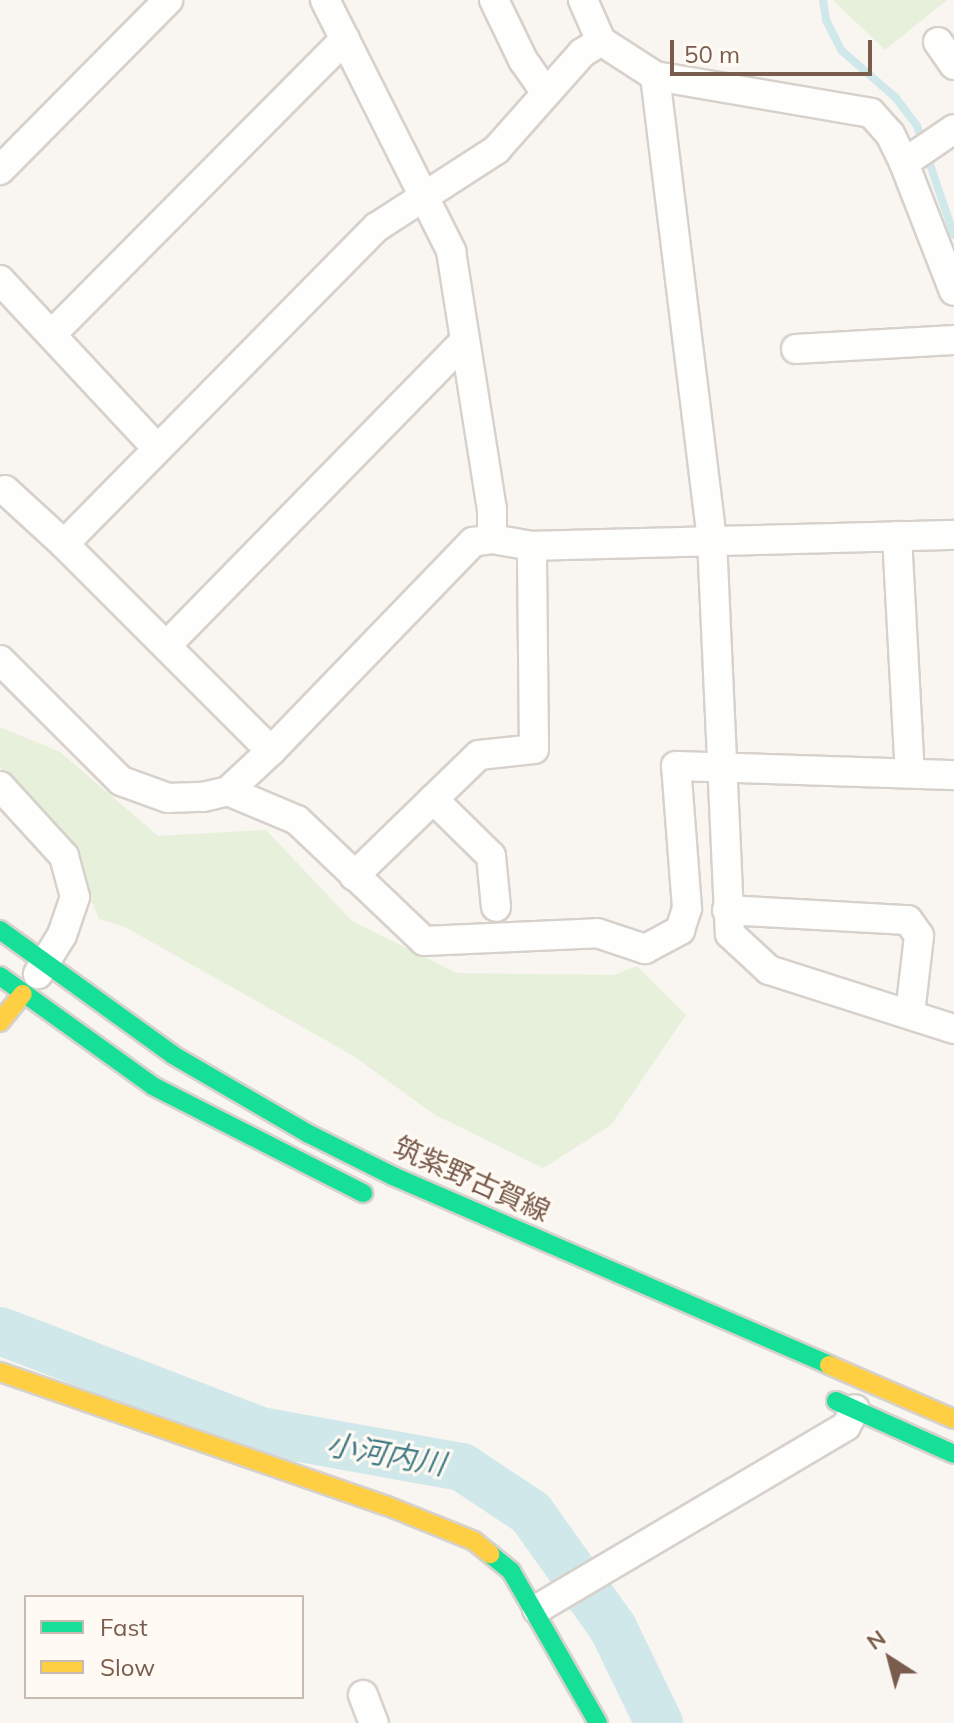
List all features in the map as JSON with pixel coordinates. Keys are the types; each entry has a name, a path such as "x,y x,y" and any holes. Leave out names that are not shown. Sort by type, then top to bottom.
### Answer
{"main road":[{"name":"筑紫野古賀線","path":"0,930 173,1055 337,1148 954,1419"},
{"name":"筑紫野古賀線","path":"0,976 153,1086 377,1200"},
{"path":"0,1022 23,994"},
{"path":"0,1372 385,1505 474,1541 546,1602 598,1723"},
{"path":"812,1390 954,1454"}],"street":[{"path":"0,170 168,0"},
{"path":"325,0 451,251 492,509 492,539"},
{"path":"494,0 523,60 545,92"},
{"path":"583,0 601,41 655,76 871,113 890,134 904,163 954,291"},
{"path":"54,332 345,39"},
{"path":"64,544 156,447 377,227 496,150 545,92 601,41"},
{"path":"655,76 712,540 730,934 740,949 769,970 954,1029"},
{"path":"904,163 954,129"},
{"path":"0,280 54,332 156,447"},
{"path":"796,349 954,340"},
{"path":"168,644 464,342"},
{"path":"5,490 168,644 271,751"},
{"path":"228,791 271,751 473,542 492,539 532,546 954,535"},
{"path":"897,536 910,773"},
{"path":"354,876 479,755 534,749 532,546"},
{"path":"0,660 121,781 168,798 228,791 297,820 424,941 597,933 645,949 659,945 680,930 687,908 676,766 720,764 954,775"},
{"path":"0,786 64,856 75,897 45,965 23,994"},
{"path":"433,799 491,856 496,907"},
{"path":"727,910 908,920 919,936 910,1014"},
{"path":"546,1602 846,1426 855,1409"},
{"path":"363,1695 374,1723"}],"green space":[{"path":"833,0 947,0 885,50"},
{"path":"0,727 60,752 158,836 266,830 352,921 457,973 614,975 637,966 686,1015 611,1125 543,1168 435,1115 352,1055 125,927 99,919 72,854 0,767"}],"waterway":[{"path":"823,0 826,20 841,50 896,98 917,126 954,235"},
{"name":"小河内川","path":"0,1331 261,1431 462,1467 531,1513 613,1628 659,1723"}],"traffic: fast":[{"path":"0,930 173,1055 309,1134 393,1176 829,1365"},
{"path":"0,976 153,1086 363,1193"},
{"path":"836,1401 954,1454"},
{"path":"490,1554 511,1571 598,1723"}],"traffic: slow":[{"path":"0,1022 23,994"},
{"path":"829,1365 954,1419"},
{"path":"0,1372 385,1505 474,1541 490,1554"}]}
